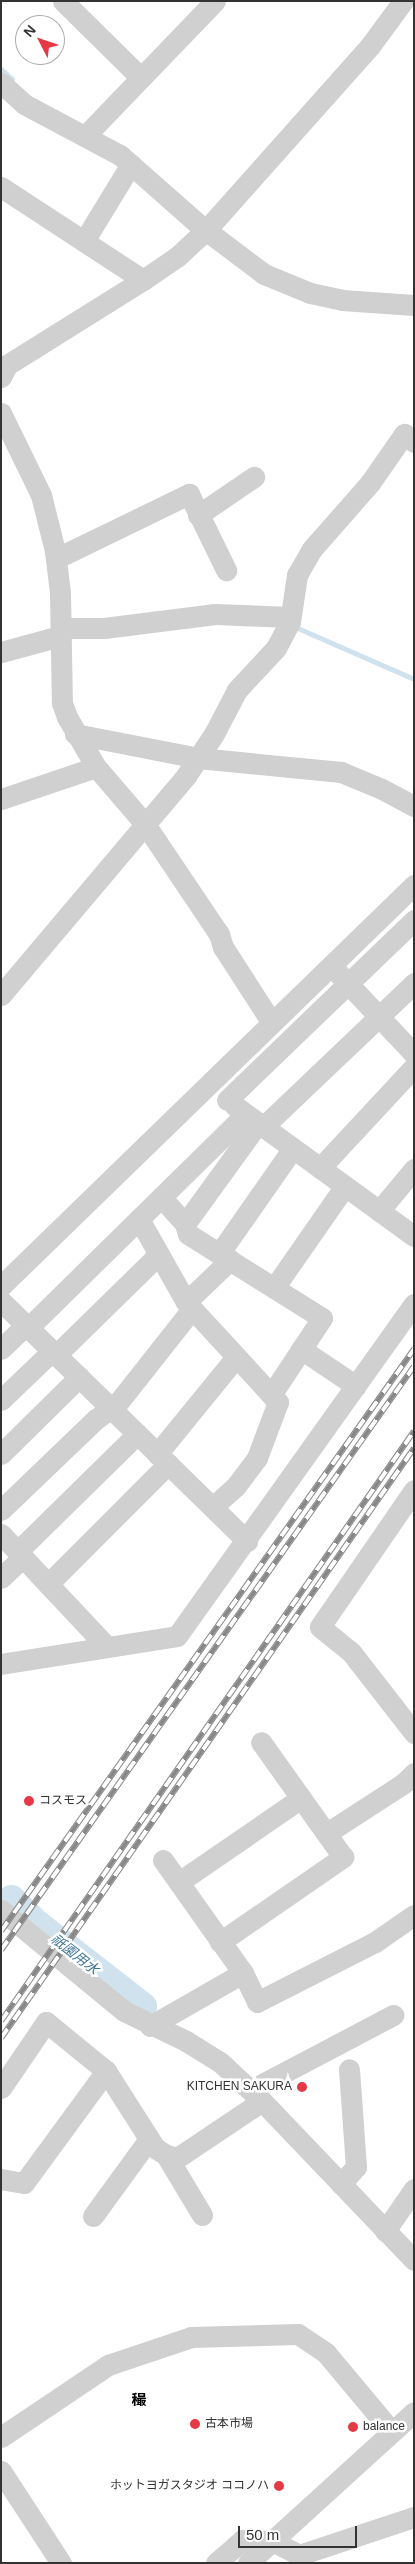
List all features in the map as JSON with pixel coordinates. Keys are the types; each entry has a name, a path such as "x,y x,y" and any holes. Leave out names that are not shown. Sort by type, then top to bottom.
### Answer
{"street":[{"path":"63,1 140,78"},
{"path":"3,368 143,280 178,256 207,230 370,46 403,1"},
{"path":"86,135 211,2"},
{"path":"1,83 24,104 86,135 131,164 155,189 264,274 310,293 342,300 414,304"},
{"path":"84,241 131,164"},
{"path":"1,187 143,280"},
{"path":"1,413 41,495 57,558 62,702 75,734 96,766 146,824 272,1023"},
{"path":"1,995 146,824 198,758 237,690 276,648 289,622 297,575 312,549 370,484 404,434 414,442"},
{"path":"198,514 254,477"},
{"path":"57,558 189,494 226,570"},
{"path":"1,652 104,628 215,614 289,622"},
{"path":"75,734 198,758 341,772 382,789 414,806"},
{"path":"1,799 96,766"},
{"path":"1,1286 414,885"},
{"path":"227,1100 414,920"},
{"path":"330,966 414,1054"},
{"path":"1,1349 21,1330 28,1328 161,1197 256,1121 414,983"},
{"path":"320,1168 414,1067"},
{"path":"207,1085 414,1236"},
{"path":"185,1224 256,1121"},
{"path":"1,1510 111,1408 225,1257 293,1148"},
{"path":"379,1211 414,1169"},
{"path":"274,1288 345,1186"},
{"path":"161,1197 185,1224 188,1234 322,1318 271,1395"},
{"path":"139,1219 189,1305 278,1402 257,1458 236,1486 212,1507"},
{"path":"1,1400 48,1355 56,1355 159,1254"},
{"path":"1,1301 247,1541"},
{"path":"1,1664 177,1636 247,1541 414,1304"},
{"path":"301,1349 356,1386"},
{"path":"48,1584 163,1459 236,1357"},
{"path":"1,1454 79,1377"},
{"path":"1,1578 20,1554 137,1434"},
{"path":"414,1490 320,1627 351,1652 414,1733"},
{"path":"1,1534 107,1647"},
{"path":"220,1942 343,1857 261,1742"},
{"path":"327,1833 404,1783 414,1773"},
{"path":"178,1882 301,1798"},
{"path":"163,1860 243,1973 256,2002 375,1942 414,1915"},
{"path":"1,1910 116,2005 150,2026 193,2045 220,2062 257,2095 414,2260"},
{"path":"150,2026 243,1973"},
{"path":"1,2088 46,2022 106,2071 156,2148 166,2155 177,2158 257,2095 393,2015"},
{"path":"341,2184 356,2167 349,2069"},
{"path":"1,2178 24,2183 106,2071"},
{"path":"93,2216 150,2139"},
{"path":"166,2155 202,2216"},
{"path":"385,2231 414,2189"},
{"path":"1,2437 108,2365 191,2338 298,2334 326,2352 392,2432"},
{"path":"248,2563 279,2552 392,2432 414,2412"},
{"path":"1,2471 60,2563"},
{"path":"216,2563 242,2540 279,2552 299,2556 414,2517"}],"waterway":[{"path":"1,69 12,79"},
{"path":"293,626 414,679"},
{"name":"祇園用水","path":"11,1899 34,1922 142,2006"}],"railway":[{"path":"1,1931 414,1349"},
{"path":"1,1950 414,1366"},
{"path":"1,2021 414,1431"},
{"path":"1,2038 414,1448"}],"place":[{"name":"コスモス","path":"29,1801"},
{"name":"KITCHEN SAKURA","path":"302,2087"},
{"name":"古本市場","path":"195,2424"},
{"name":"balance","path":"353,2427"},
{"name":"ホットヨガスタジオ ココノハ","path":"279,2486"}],"district":[{"name":"穝","path":"139,2400"}]}
